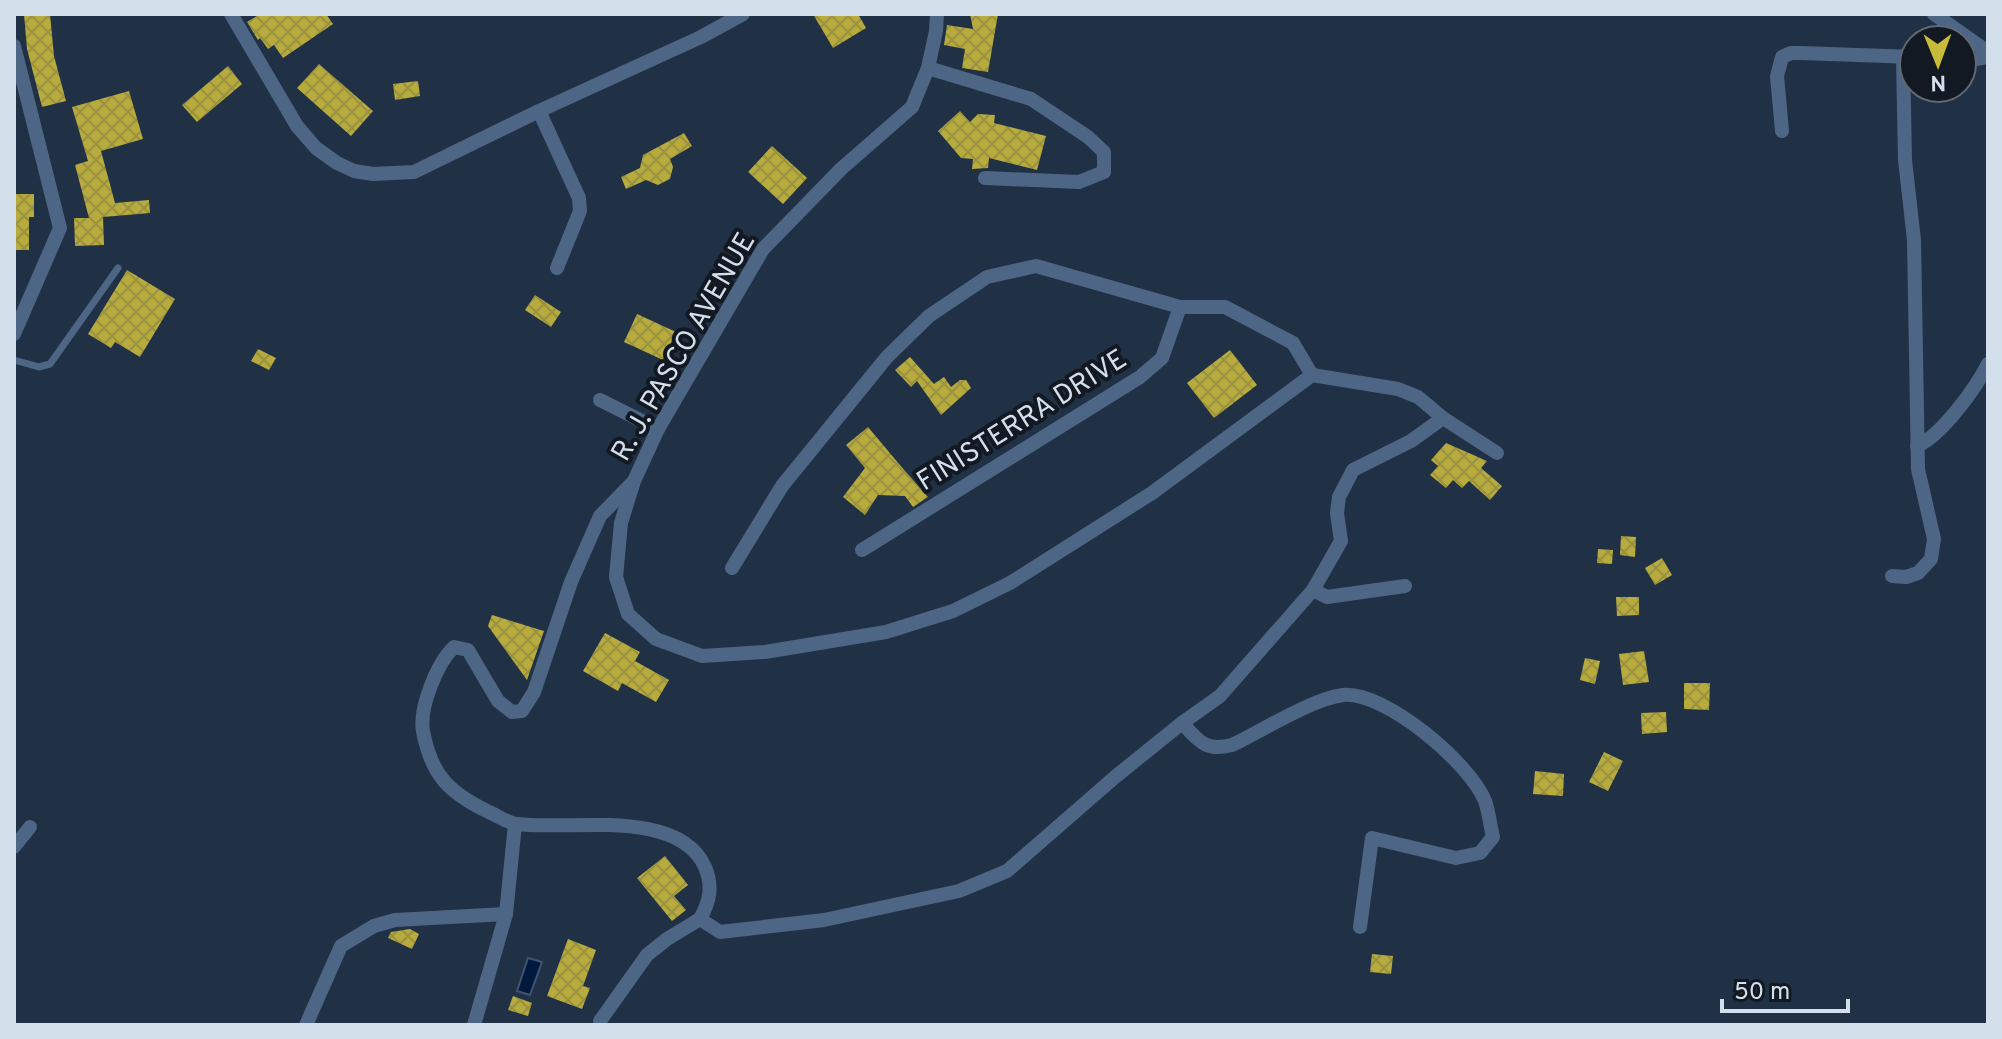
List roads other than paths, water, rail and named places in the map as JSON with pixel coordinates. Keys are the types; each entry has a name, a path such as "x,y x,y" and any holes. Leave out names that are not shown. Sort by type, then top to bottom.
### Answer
{"street":[{"path":"231,14 297,126 316,148 354,171 373,174 414,172 701,37 743,14"},
{"name":"R. J. PASCO AVENUE","path":"937,14 928,68 912,107 841,169 763,249 658,429 634,481 621,523 616,577 628,614 656,639 702,656 765,652 886,632 953,611 1010,583 1152,493 1312,375"},
{"path":"1934,14 1988,55"},
{"path":"14,46 60,221 58,238 14,334"},
{"path":"1782,131 1777,76 1782,57 1791,53 1898,57"},
{"path":"928,68 1031,99 1088,137 1104,152 1104,172 1079,182 985,178"},
{"path":"1892,576 1906,577 1918,573 1931,559 1934,539 1921,484 1917,446 1914,240 1905,160 1907,104"},
{"path":"539,111 579,198 580,211 557,268"},
{"path":"732,568 782,486 887,357 929,316 987,277 1036,266 1180,307 1225,307 1293,343 1312,375 1398,389 1418,397 1443,418 1497,453"},
{"name":"FINISTERRA DRIVE","path":"862,550 1140,377 1162,358 1180,307"},
{"path":"1917,446 1934,436 1943,426 1988,364"},
{"path":"600,400 658,429"},
{"path":"700,919 720,932 824,920 959,891 990,880 1023,859 1182,723 1220,696 1313,590 1341,541 1337,513 1339,497 1353,470 1411,441 1443,418"},
{"path":"600,1021 647,955 700,919 708,904 710,889 701,859 684,844 656,831 612,824 515,824 452,791 438,775 426,747 422,724 429,691 454,647 468,650 498,701 512,712 522,711 534,692 571,582 600,516 634,481"},
{"path":"1313,590 1327,597 1405,586"},
{"path":"1182,723 1204,746 1220,748 1323,700 1345,695 1366,697 1397,712 1430,736 1466,773 1484,799 1493,837 1480,853 1456,858 1372,838 1360,927"},
{"path":"474,1025 506,914 515,824"},
{"path":"14,847 30,827"},
{"path":"306,1025 341,946 374,926 395,920 506,914"}],"lane":[{"path":"14,360 39,367 50,364 118,268"}],"water":[{"path":"528,958 542,962 530,995 517,991"}]}
